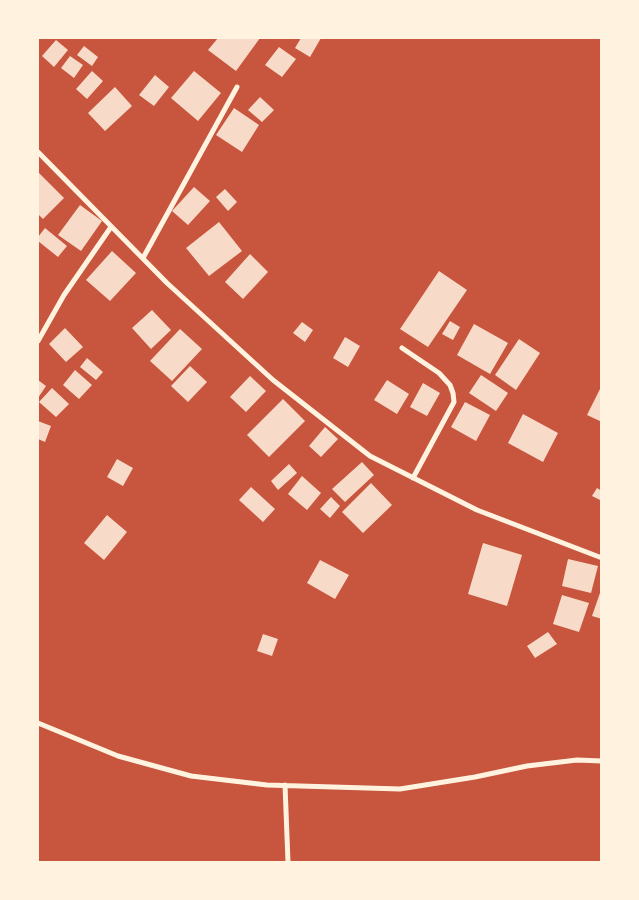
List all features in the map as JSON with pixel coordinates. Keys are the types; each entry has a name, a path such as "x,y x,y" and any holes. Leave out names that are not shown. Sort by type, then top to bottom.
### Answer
{"street":[{"path":"143,258 212,135 237,86"},
{"path":"38,152 167,283 273,380 370,456 477,510 602,558"},
{"path":"38,341 64,294 111,226"},
{"path":"402,348 439,373 450,384 454,402 412,478"},
{"path":"38,723 118,756 191,776 285,785 400,788 475,777 526,766 577,760 602,761"},
{"path":"285,785 288,862"}],"building":[{"path":"218,38 260,38 236,71 208,50"},
{"path":"301,38 321,38 310,57 295,48"},
{"path":"56,40 68,50 54,67 42,56"},
{"path":"84,46 98,57 92,66 77,55"},
{"path":"279,47 296,59 282,77 265,65"},
{"path":"70,56 83,65 74,78 61,68"},
{"path":"92,71 103,81 87,99 76,89"},
{"path":"194,71 221,93 198,121 171,98"},
{"path":"155,75 169,87 154,106 139,95"},
{"path":"115,87 132,106 105,131 88,113"},
{"path":"260,97 274,110 262,122 248,110"},
{"path":"234,108 259,125 242,152 216,135"},
{"path":"38,172 64,198 43,219 38,214"},
{"path":"194,187 210,201 188,225 172,211"},
{"path":"225,189 237,202 228,211 216,197"},
{"path":"80,205 102,221 81,251 58,235"},
{"path":"219,222 242,251 209,276 186,248"},
{"path":"45,228 67,246 58,257 38,241 38,237"},
{"path":"112,251 136,273 110,301 86,280"},
{"path":"250,254 268,272 243,299 225,282"},
{"path":"439,271 467,290 428,347 400,329"},
{"path":"152,310 171,330 151,349 132,328"},
{"path":"450,321 460,327 453,340 442,334"},
{"path":"302,322 313,330 305,342 293,333"},
{"path":"474,324 508,343 490,374 457,355"},
{"path":"65,328 83,347 66,362 49,344"},
{"path":"180,329 202,349 172,381 150,361"},
{"path":"345,337 360,346 348,367 333,358"},
{"path":"519,339 540,353 516,390 495,375"},
{"path":"87,358 103,372 96,380 80,367"},
{"path":"190,366 207,382 188,402 171,386"},
{"path":"75,370 92,385 79,399 63,385"},
{"path":"481,375 508,393 496,411 469,393"},
{"path":"250,376 266,391 246,412 230,397"},
{"path":"38,380 46,386 38,398"},
{"path":"387,380 409,394 397,414 374,400"},
{"path":"423,383 440,393 427,416 410,407"},
{"path":"602,385 602,422 587,415"},
{"path":"52,388 69,404 56,417 39,402"},
{"path":"283,399 305,421 269,457 247,435"},
{"path":"465,402 490,415 476,441 451,427"},
{"path":"523,414 558,433 543,462 508,443"},
{"path":"38,421 51,426 45,442 38,439"},
{"path":"325,427 338,439 321,457 309,446"},
{"path":"117,459 133,468 123,486 107,477"},
{"path":"362,462 374,475 345,502 332,489"},
{"path":"289,464 297,473 278,490 271,481"},
{"path":"302,476 321,493 307,510 288,494"},
{"path":"371,483 392,505 363,533 342,512"},
{"path":"251,487 275,509 263,522 239,500"},
{"path":"597,488 602,491 602,501 592,496"},
{"path":"331,497 340,506 330,518 320,509"},
{"path":"107,515 127,532 104,560 84,543"},
{"path":"483,543 522,555 507,606 468,594"},
{"path":"568,559 598,566 591,593 562,586"},
{"path":"320,560 349,575 335,599 307,583"},
{"path":"602,590 602,619 592,616"},
{"path":"562,595 589,603 579,632 553,624"},
{"path":"548,632 557,644 535,658 527,646"},
{"path":"263,634 278,639 272,656 257,651"}]}
